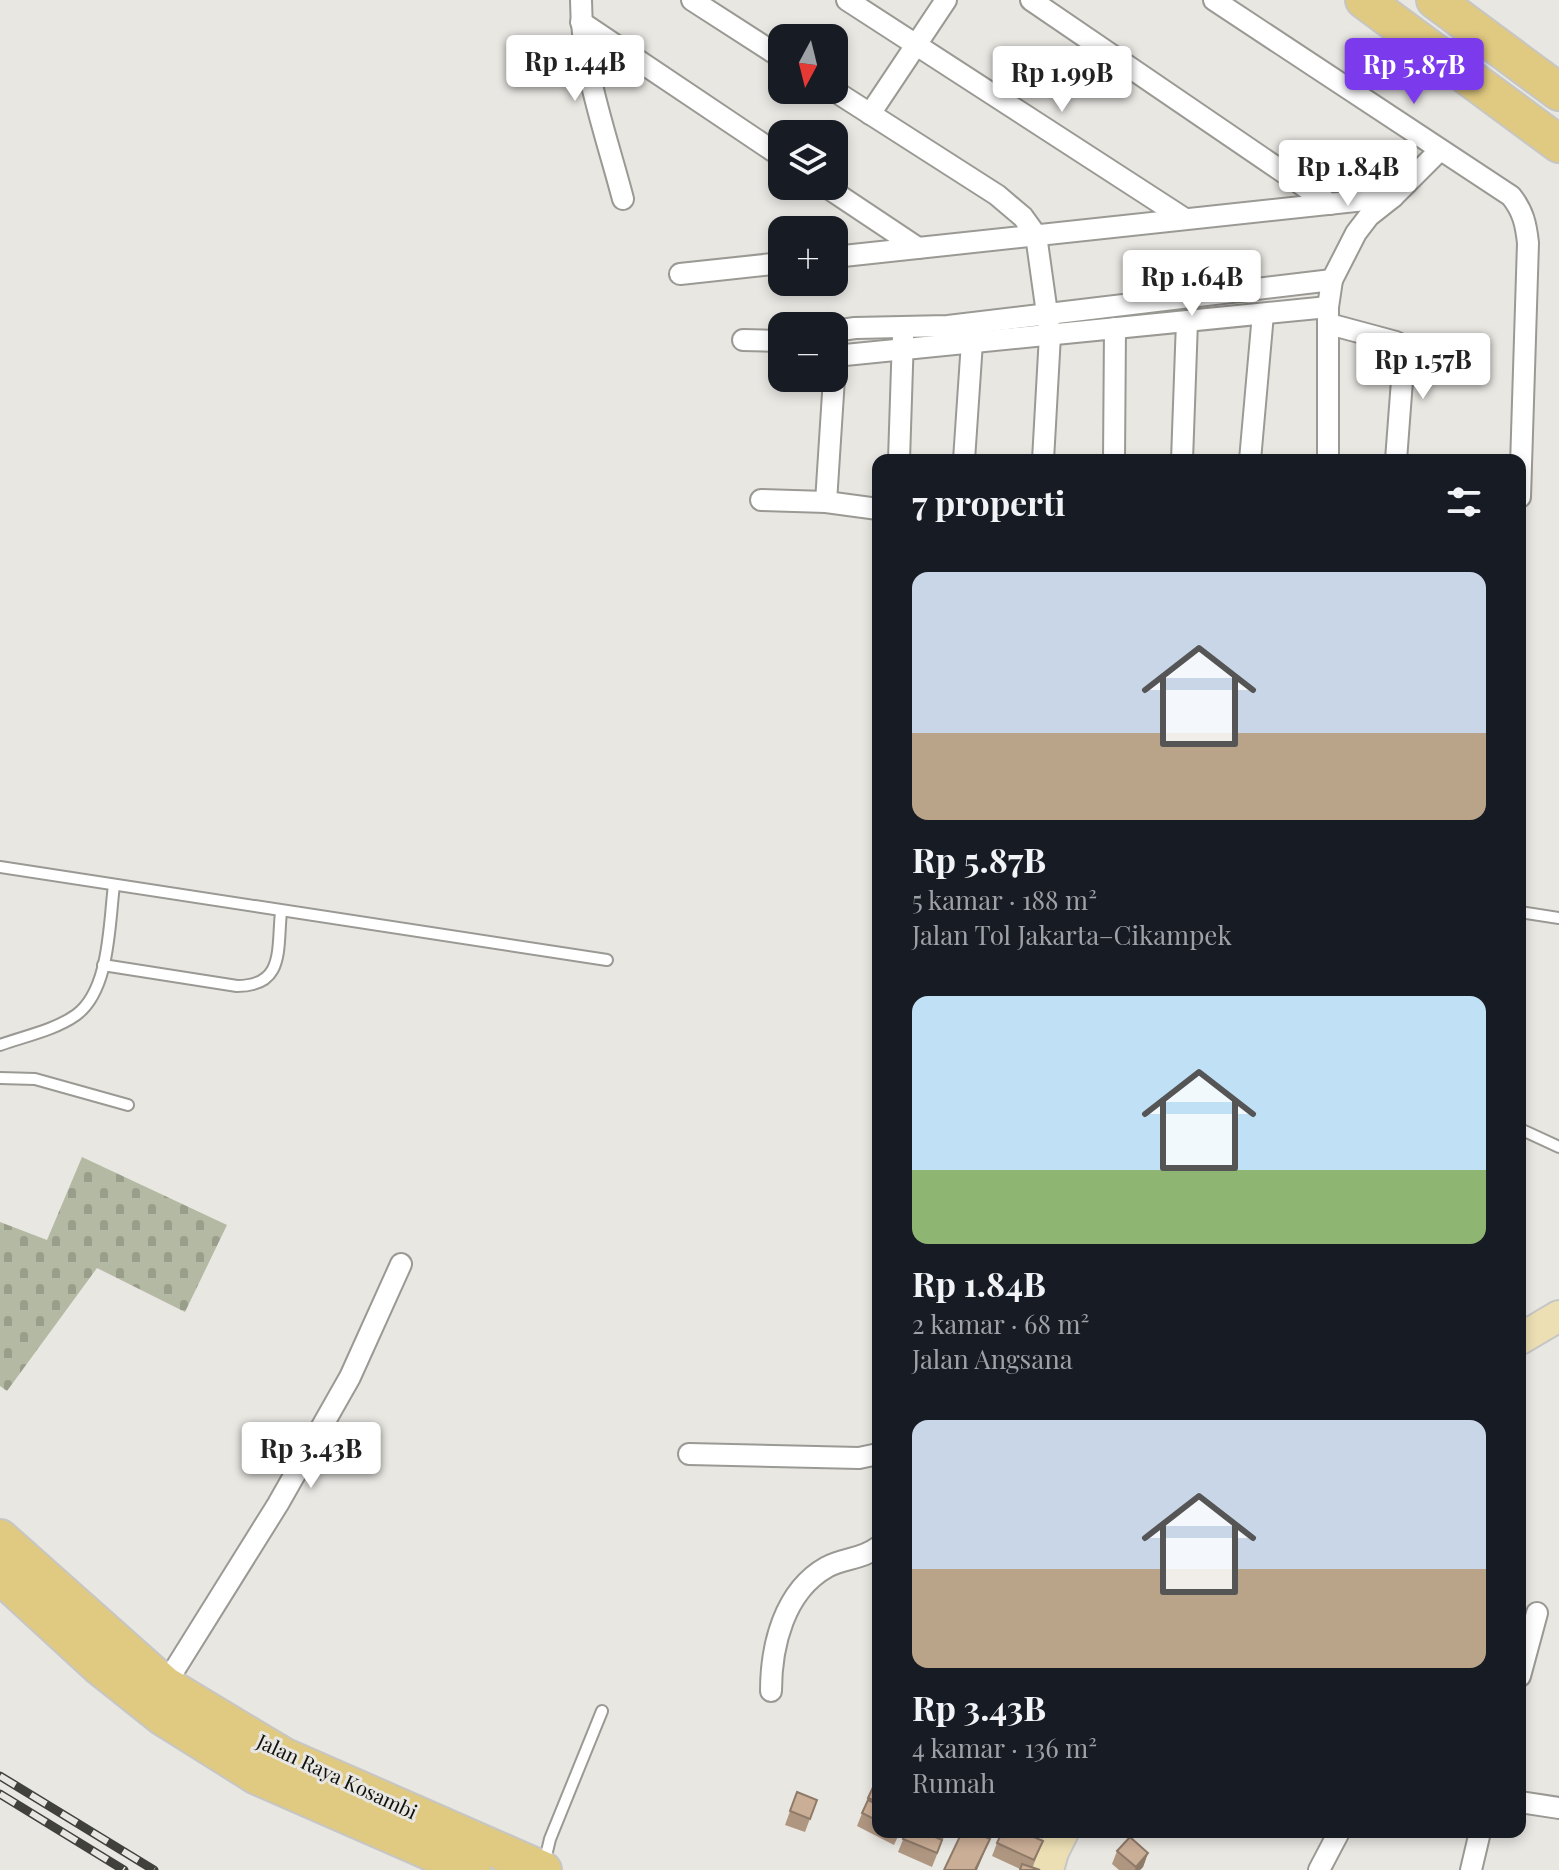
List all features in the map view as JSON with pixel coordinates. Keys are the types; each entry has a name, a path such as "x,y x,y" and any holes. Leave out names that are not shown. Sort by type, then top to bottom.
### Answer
{"highway":[{"path":"1364,0 1559,144"},
{"path":"1435,0 1559,92"},
{"name":"Jalan Raya Kosambi","path":"0,1538 165,1685 283,1756 542,1870"},
{"name":"Jalan Raya Kosambi","path":"0,1575 99,1666 152,1709 257,1776 472,1870"}],"main road":[{"path":"1526,1335 1559,1316"}],"street":[{"path":"581,0 588,68 623,199"},
{"path":"692,0 768,49"},
{"path":"847,0 1185,219"},
{"path":"870,114 946,0"},
{"path":"1031,0 1330,204"},
{"path":"1214,0 1511,196 1525,220 1528,243 1521,454"},
{"path":"581,22 768,148"},
{"path":"848,100 997,195 1023,217 1036,235 1050,335 1043,454"},
{"path":"1328,454 1332,280 1356,233 1369,216 1393,197 1440,150"},
{"path":"848,256 1393,197"},
{"path":"846,200 918,248"},
{"path":"680,274 768,265"},
{"path":"848,329 948,326 1332,280"},
{"path":"1224,292 1225,318"},
{"path":"1251,454 1263,314"},
{"path":"848,355 1263,314 1329,316 1396,342 1403,348 1396,454"},
{"path":"1182,454 1187,321"},
{"path":"899,454 903,327"},
{"path":"1114,454 1115,328"},
{"path":"743,340 768,341"},
{"path":"964,454 972,342"},
{"path":"826,502 833,392"},
{"path":"761,500 826,502 872,508"},
{"path":"165,1685 278,1504 350,1377 401,1264"},
{"path":"689,1454 859,1458 872,1455"},
{"path":"771,1691 773,1646 804,1584 826,1568 872,1552"},
{"path":"1526,1654 1537,1613"},
{"path":"1526,1803 1559,1808"},
{"path":"1319,1870 1336,1838"},
{"path":"1471,1870 1479,1838"}],"lane":[{"path":"0,867 607,960"},
{"path":"0,1045 74,1016 87,1005 97,989 103,965 114,885"},
{"path":"103,965 253,986 269,977 275,964 281,912"},
{"path":"1526,913 1559,918"},
{"path":"0,1078 35,1079 128,1105"},
{"path":"1526,1132 1559,1147"},
{"path":"542,1870 550,1839 602,1711"}],"green space":[{"path":"82,1157 227,1225 185,1312 97,1268 7,1391 0,1386 0,1222 47,1240"}],"building":[{"path":"797,1792 817,1800 810,1819 790,1811"},
{"path":"868,1800 872,1802 872,1818 862,1813"},
{"path":"938,1838 942,1840 937,1853 903,1839"},
{"path":"959,1838 990,1839 975,1870 944,1870"},
{"path":"999,1838 1036,1838 1043,1841 1034,1860 997,1843"},
{"path":"1131,1838 1148,1853 1136,1867 1117,1851"},
{"path":"1022,1864 1040,1870 1020,1870"}],"railway":[{"path":"0,1776 154,1870"},
{"path":"0,1794 124,1870"}]}
